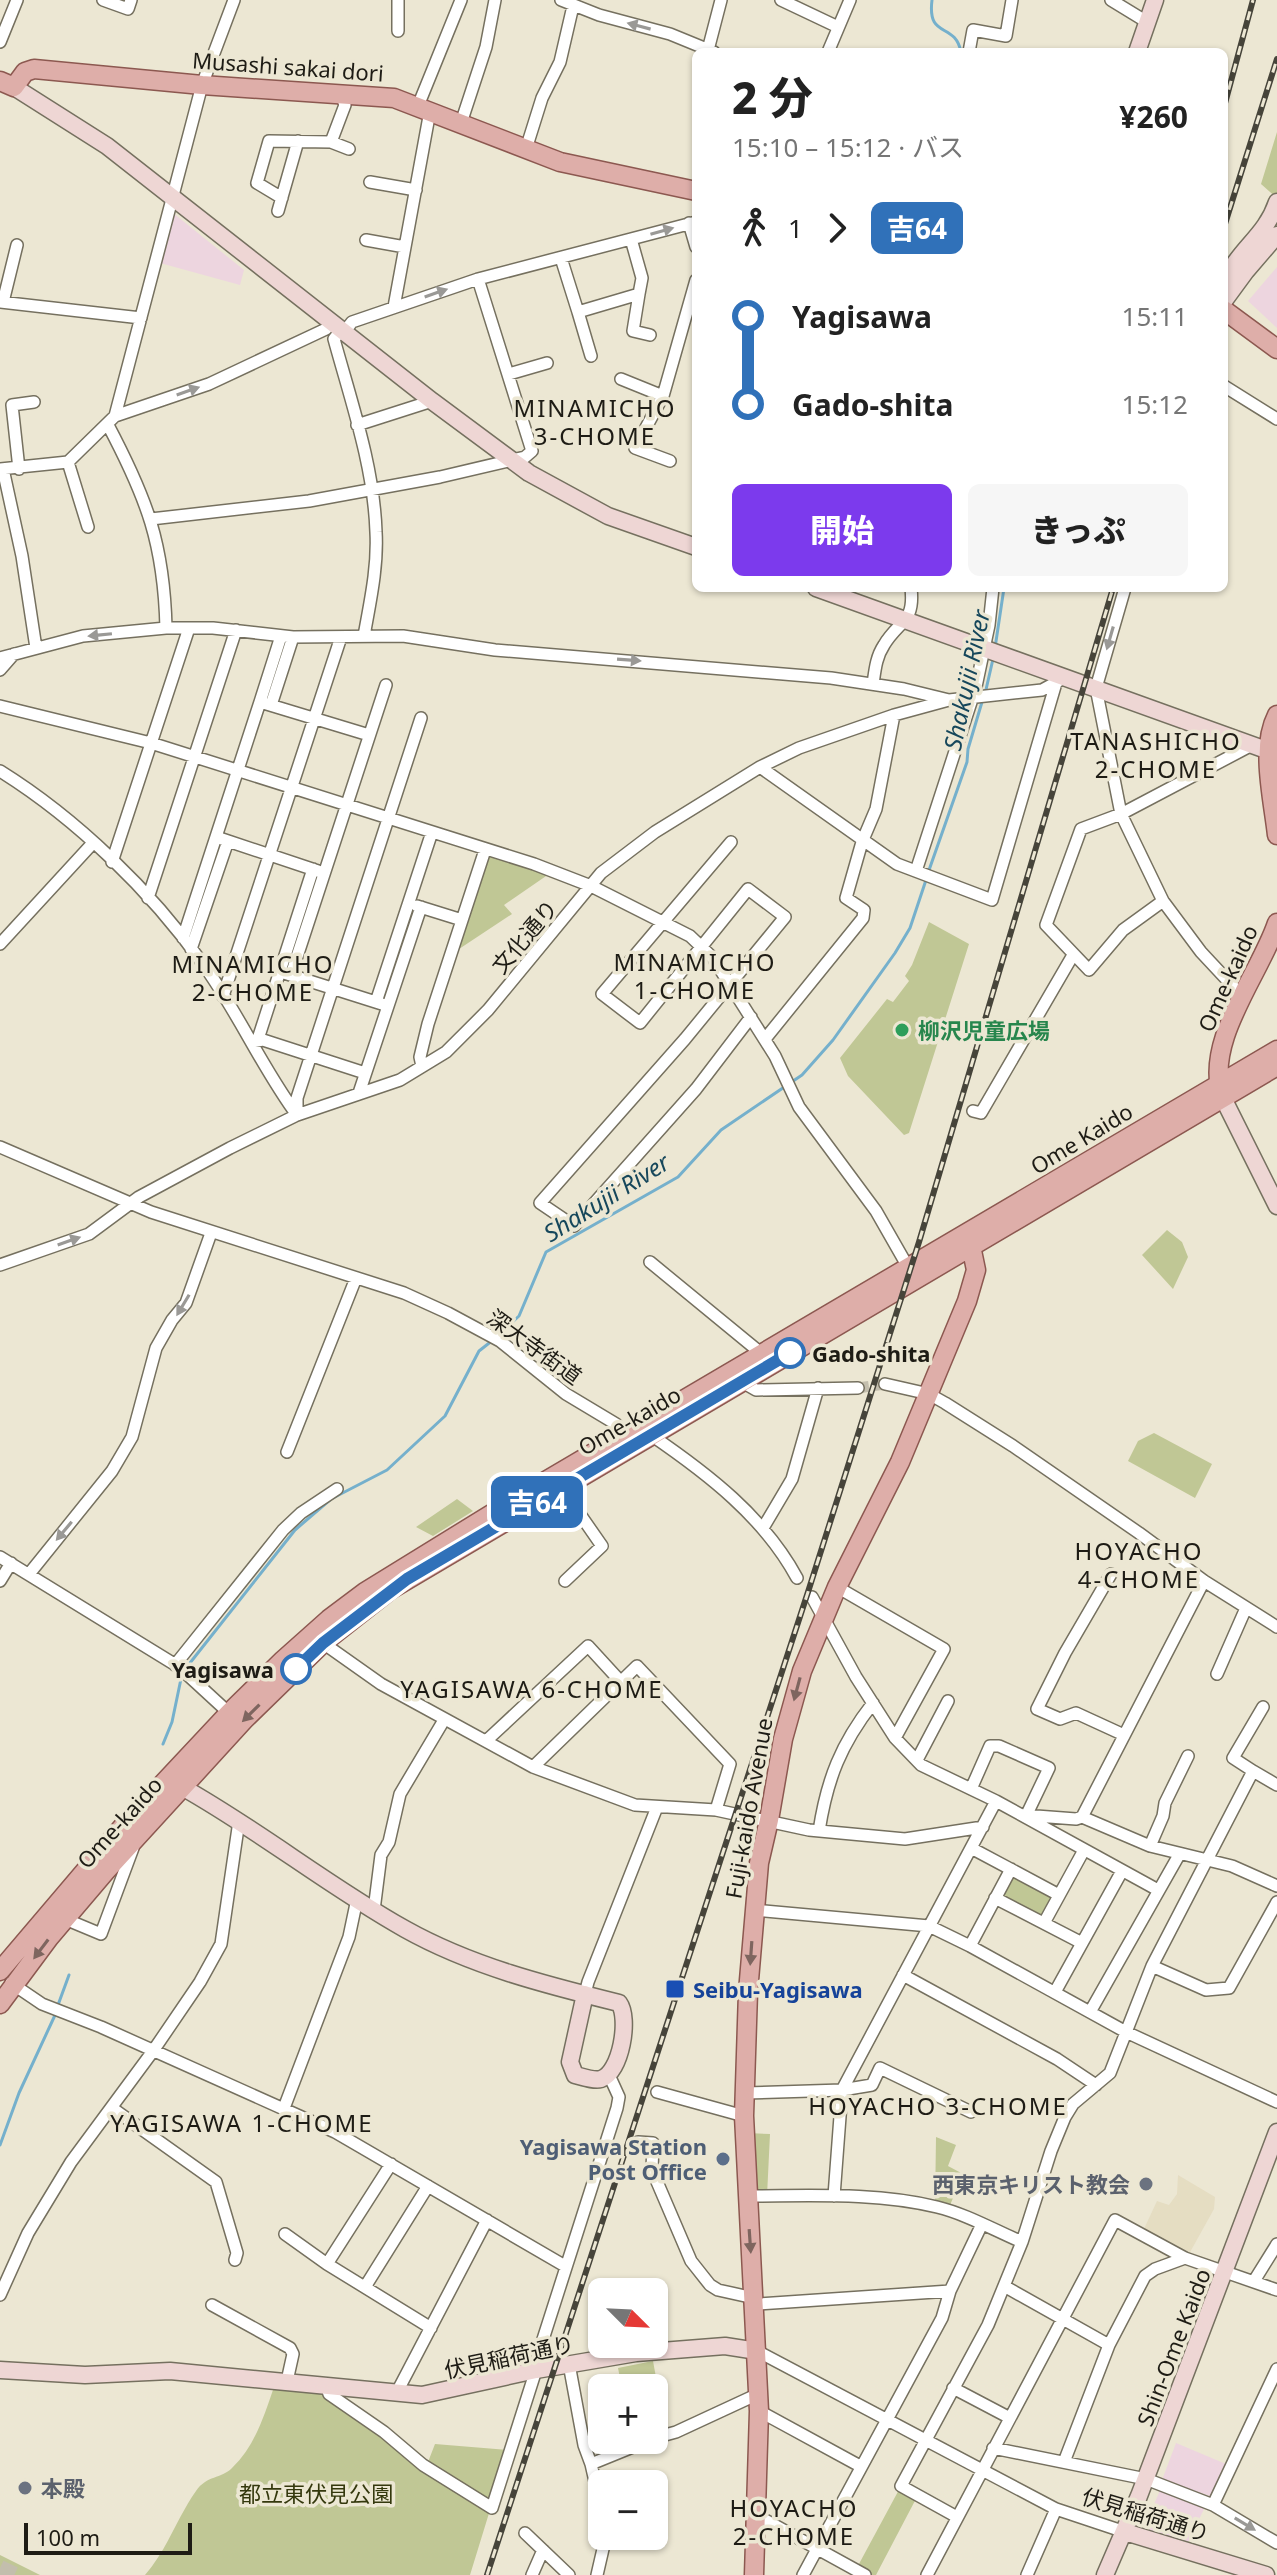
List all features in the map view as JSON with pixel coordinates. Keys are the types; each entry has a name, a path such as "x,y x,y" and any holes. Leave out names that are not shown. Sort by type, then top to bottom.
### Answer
{"main road":[{"name":"Musashi sakai dori","path":"7,84 34,69 202,85 394,98 560,162 692,190"},
{"path":"1228,313 1277,349"},
{"path":"1277,715 1266,749 1277,835"},
{"name":"Ome-kaido","path":"0,2004 4,1969 72,1922 229,1713 329,1619 365,1592 628,1440 651,1435 742,1382 970,1240 1221,1091 1217,1064 1223,1041 1277,923"},
{"path":"1221,1091 1277,1050"},
{"path":"1221,1091 1277,1066"},
{"name":"Ome-kaido","path":"177,1782 323,1643 398,1584 561,1487 762,1354 908,1267 970,1240"},
{"name":"Fuji-kaido Avenue","path":"754,2575 759,2403 744,2116 759,1863 783,1739 802,1671 837,1587 887,1489 974,1282 976,1260 970,1240"},
{"path":"4,1969 124,1825 177,1782"}],"street":[{"path":"0,42 17,0"},
{"path":"103,0 128,9 131,0"},
{"path":"166,628 163,573 151,519 111,420 202,85 234,0"},
{"path":"398,0 398,31"},
{"path":"394,307 416,190 424,108 461,0"},
{"path":"461,123 486,47 495,0"},
{"path":"712,48 721,0"},
{"path":"781,0 838,27"},
{"path":"830,48 850,0"},
{"path":"970,48 973,30 1006,36 1012,0"},
{"path":"1111,0 1147,22"},
{"path":"1138,48 1155,0"},
{"path":"526,149 542,98 560,62 568,3 670,34 704,48"},
{"path":"7,84 84,129 432,401 555,489 608,516 692,546"},
{"path":"331,142 345,105 341,94"},
{"path":"282,198 257,183 269,141 331,142 349,149"},
{"path":"278,211 298,141"},
{"path":"370,182 416,190"},
{"path":"1228,275 1235,260 1269,224 1277,202"},
{"path":"36,648 22,556 1,469 68,462 111,420 209,384 336,327 478,279 692,223"},
{"path":"1228,296 1277,235"},
{"path":"631,239 642,278 633,331 650,335"},
{"path":"366,240 405,247"},
{"path":"17,245 2,302 141,318"},
{"path":"561,258 591,356"},
{"path":"151,519 309,501 525,457 532,451 478,279"},
{"path":"578,312 639,294"},
{"path":"670,461 635,448 663,396 692,296"},
{"path":"336,327 334,339 371,490 376,547 364,636"},
{"path":"509,374 547,363"},
{"path":"621,379 663,396"},
{"path":"1228,388 1277,419"},
{"path":"357,425 432,401"},
{"path":"19,469 12,405 34,402"},
{"path":"68,462 88,527"},
{"path":"827,592 1005,654 1061,680 1096,688 1266,749"},
{"path":"873,684 883,646 907,620 911,592"},
{"path":"916,871 975,696 993,592"},
{"path":"1124,592 1096,688 1121,814 1163,901 1201,952 1243,997"},
{"path":"0,658 83,636 166,628 236,630 287,637 403,636 551,655 831,678 949,700"},
{"path":"112,862 189,628"},
{"path":"148,898 236,630"},
{"path":"183,938 237,771 266,704 287,637"},
{"path":"223,996 341,637"},
{"path":"0,670 14,653"},
{"path":"760,767 897,864 992,900 1061,680"},
{"name":"文化通り","path":"0,1265 89,1234 131,1203 202,1163 297,1115 400,1080 446,1052 488,1010 601,873 655,832 760,767 799,748 894,715 949,700 1042,690 1061,680"},
{"path":"255,1041 285,973 318,871 345,805 386,685"},
{"path":"266,704 369,735"},
{"path":"0,706 151,743 534,864 591,886 690,936 729,982 765,1039 799,1107 876,1211 908,1267"},
{"path":"765,1039 863,918 864,910 846,898 862,842 876,809 894,715"},
{"path":"297,1115 297,1098 421,718"},
{"path":"1163,901 1123,930 1089,970 1046,925 1081,829 1266,749"},
{"path":"0,771 32,791 112,862 183,938 255,1041 297,1115"},
{"path":"359,1093 408,903 432,832"},
{"path":"216,837 318,871"},
{"path":"191,949 228,841"},
{"path":"731,842 602,994 640,1023 748,889 785,917 685,1039 540,1203 574,1226 696,1089 751,1017"},
{"path":"0,944 92,844"},
{"path":"422,1066 420,1057 428,1024 485,850"},
{"path":"408,903 462,920"},
{"path":"382,1004 421,907"},
{"path":"973,1111 981,1113 1073,955"},
{"path":"285,973 382,1004"},
{"path":"255,1041 365,1073"},
{"path":"1221,1091 1277,1206"},
{"path":"0,1147 131,1203 211,1233 186,1303 156,1348 132,1437 112,1471 29,1574"},
{"name":"深大寺街道","path":"211,1233 404,1293 495,1338 566,1394 616,1424 628,1440"},
{"path":"650,1262 762,1354"},
{"path":"287,1452 356,1278"},
{"path":"742,1382 756,1390 858,1388"},
{"path":"885,1384 929,1394 1013,1446 1204,1581 1277,1627"},
{"path":"763,1528 792,1479 818,1388"},
{"path":"651,1435 714,1481 763,1528 787,1559 797,1578"},
{"path":"561,1487 602,1546 565,1581"},
{"path":"177,1666 283,1530 301,1513 337,1489"},
{"path":"0,1581 5,1560 177,1666 229,1713"},
{"path":"1111,1574 1037,1709 1060,1719 1076,1713 1124,1735"},
{"path":"1082,1817 1204,1581"},
{"path":"837,1587 944,1649 895,1738"},
{"path":"812,1597 856,1677 895,1738 921,1765 1024,1815 1158,1890"},
{"path":"1217,1674 1246,1608"},
{"path":"323,1643 381,1684 533,1767 635,1805 716,1810 819,1831 905,1839 983,1827"},
{"path":"486,1741 588,1646 621,1682"},
{"path":"533,1767 637,1666 730,1764 716,1810"},
{"path":"917,1760 948,1701"},
{"path":"819,1831 832,1771 851,1731 873,1703"},
{"path":"1263,1707 1233,1758 1277,1785"},
{"path":"374,1910 381,1855 389,1842 400,1794 444,1720"},
{"path":"971,1789 990,1746 999,1746 1049,1768 1024,1815"},
{"path":"1150,1846 1165,1803 1188,1756"},
{"path":"957,2517 901,2486 988,2325 1022,2242 1065,2117 1073,2104 1110,2073 1152,1966 1253,1771"},
{"path":"177,1782 405,1929 463,1957 585,1994 619,2003 625,2011 623,2036 615,2065 609,2075 599,2080 575,2075 570,2062 585,1994 588,1982 657,1807"},
{"path":"834,2196 842,2090 996,1801"},
{"path":"1024,1815 1082,1817 1150,1846 1232,1866 1277,1886"},
{"path":"0,2295 28,2233 71,2162 153,2051 200,1982 221,1944 239,1821"},
{"path":"72,1922 101,1934 137,1837"},
{"path":"971,1848 1059,1895"},
{"path":"1044,1923 1084,1850"},
{"path":"1090,2012 1179,1855"},
{"path":"970,1946 1011,1869"},
{"path":"1055,1992 1122,1871"},
{"path":"995,1898 1082,1943"},
{"path":"284,2108 349,1937 357,1899"},
{"path":"1152,1966 1206,1990 1229,1988 1277,1902"},
{"path":"754,1910 929,1926 1126,2032 1277,2102"},
{"path":"4,1969 50,2007 335,2132 565,2266"},
{"path":"903,1975 1057,2059 1096,2085"},
{"path":"745,2093 842,2090 872,2085 880,2068 971,2112"},
{"path":"326,2385 329,2394 384,2432 423,2465 492,2508 565,2266 617,2108 619,2097 609,2075"},
{"path":"657,2092 744,2116"},
{"path":"112,2108 216,2182 237,2253 235,2260"},
{"name":"Shin-Ome Kaido","path":"1105,2575 1146,2479 1277,2132"},
{"path":"638,2142 653,2143 652,2170 691,2261 710,2285 718,2290 756,2301 950,2291"},
{"path":"327,2264 391,2164"},
{"path":"365,2287 428,2186"},
{"path":"746,2196 834,2196 908,2201 948,2210 1022,2242"},
{"path":"397,2392 487,2220"},
{"path":"927,2575 1115,2220 1185,2258 1277,2290"},
{"path":"803,2575 942,2318 950,2291 982,2224"},
{"path":"285,2234 327,2264 431,2328"},
{"path":"1254,2281 1277,2244"},
{"path":"1064,2462 1109,2345 1145,2276 1185,2258"},
{"path":"1004,2286 1109,2345"},
{"path":"212,2305 290,2348 293,2354 287,2381"},
{"name":"伏見稲荷通り","path":"0,2370 85,2375 170,2371 422,2395 536,2370 674,2349 725,2346 757,2351 1056,2509 1266,2575"},
{"path":"569,2364 584,2445 592,2470"},
{"path":"1213,2505 1277,2369"},
{"path":"953,2388 1010,2418"},
{"path":"668,2434 759,2403 860,2466"},
{"path":"993,2448 1146,2479 1213,2505 1277,2543"},
{"path":"591,2464 615,2454"},
{"path":"1027,2575 1056,2509"},
{"path":"756,2515 865,2575"},
{"path":"525,2533 569,2575"},
{"path":"532,2575 543,2550"},
{"path":"597,2575 603,2550"}],"shaded area":[{"path":"173,213 244,270 240,285 160,263"},
{"path":"1277,267 1277,328 1248,301"},
{"path":"1178,2175 1215,2197 1214,2209 1189,2254 1143,2231 1157,2201 1169,2205 1177,2194"},
{"path":"1176,2443 1226,2464 1210,2496 1162,2480"},
{"path":"1161,2488 1206,2505 1187,2544 1143,2530"}],"green space":[{"path":"1277,132 1277,198 1261,184"},
{"path":"489,856 549,874 504,905 512,914 456,951"},
{"name":"柳沢児童広場","path":"929,922 969,944 909,1133 904,1135 848,1076 840,1058 887,999 893,1002 909,981 905,976"},
{"path":"1167,1230 1182,1242 1188,1257 1173,1289 1142,1255"},
{"path":"1154,1433 1212,1464 1195,1498 1128,1461 1138,1441"},
{"path":"457,1499 473,1511 433,1536 416,1527"},
{"path":"1011,1869 1059,1895 1044,1923 995,1898"},
{"path":"747,2133 770,2134 767,2196 749,2196"},
{"path":"936,2137 956,2145 948,2166 963,2174 948,2210 935,2206"},
{"path":"653,2361 655,2374 619,2374 618,2368"},
{"name":"都立東伏見公園","path":"274,2387 316,2389 490,2510 470,2575 145,2575 160,2555 196,2491 205,2482 228,2471 247,2450"},
{"name":"都立東伏見公園","path":"435,2444 508,2450 491,2505 428,2462"},
{"path":"901,2486 918,2495 876,2575 853,2575"},
{"path":"0,2555 40,2575 0,2575"}],"waterway":[{"name":"Shakujii River","path":"932,0 934,21 953,36 960,48"},
{"name":"Shakujii River","path":"995,648 1003,592"},
{"name":"Shakujii River","path":"985,694 993,659"},
{"name":"Shakujii River","path":"928,873 967,762 982,702"},
{"name":"Shakujii River","path":"498,1335 519,1316 546,1252 678,1177 721,1130 802,1075 833,1040 895,953 910,928 926,880"},
{"name":"Shakujii River","path":"186,1668 295,1530 331,1499 387,1470 445,1416 479,1351 493,1340"},
{"name":"Shakujii River","path":"163,1744 172,1722 182,1674"},
{"name":"Shakujii River","path":"58,2005 69,1975"},
{"name":"Shakujii River","path":"0,2145 19,2093 56,2013"}],"tunnel":[{"path":"858,1388 885,1384"},
{"path":"0,2568 15,2575"}],"railway":[{"path":"1228,92 1253,0"},
{"path":"1228,214 1277,59"},
{"path":"487,2575 919,1242 1112,592"}],"bus line":[{"name":"吉64","path":"296,1669 323,1643 407,1579 790,1353"}],"place":[{"name":"柳沢児童広場","path":"902,1030"},
{"name":"Gado-shita","path":"790,1353"},
{"name":"Yagisawa","path":"296,1669"},
{"name":"Seibu-Yagisawa","path":"675,1989"},
{"name":"Yagisawa Station Post Office","path":"723,2159"},
{"name":"西東京キリスト教会","path":"1146,2184"},
{"name":"本殿","path":"25,2488"}],"district":[{"name":"MINAMICHO 3-CHOME","path":"595,421"},
{"name":"TANASHICHO 2-CHOME","path":"1156,754"},
{"name":"MINAMICHO 1-CHOME","path":"695,975"},
{"name":"MINAMICHO 2-CHOME","path":"253,977"},
{"name":"HOYACHO 4-CHOME","path":"1139,1564"},
{"name":"YAGISAWA 6-CHOME","path":"532,1688"},
{"name":"HOYACHO 3-CHOME","path":"938,2105"},
{"name":"YAGISAWA 1-CHOME","path":"242,2122"},
{"name":"HOYACHO 2-CHOME","path":"794,2521"}]}
